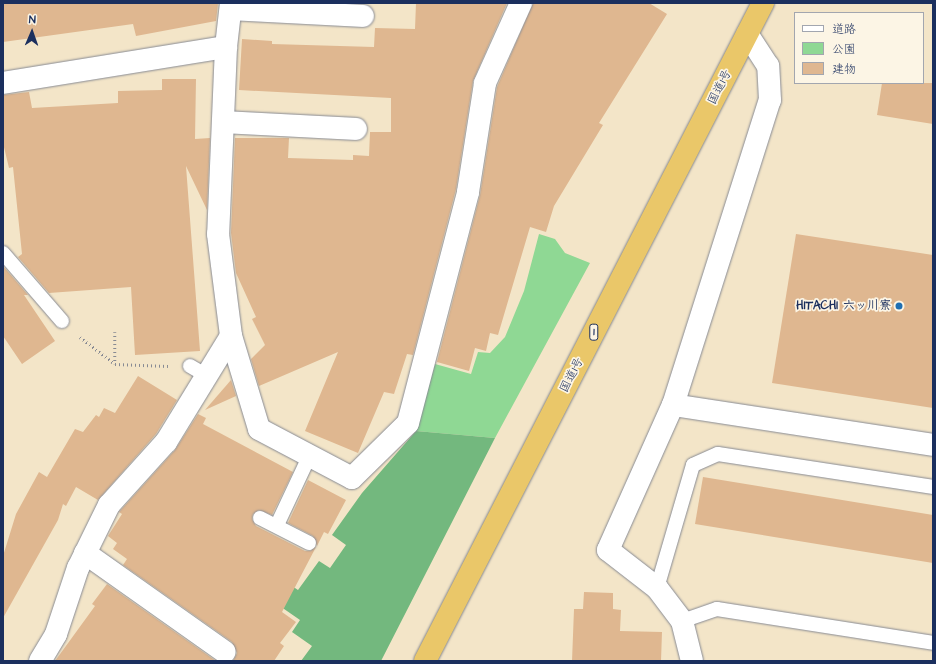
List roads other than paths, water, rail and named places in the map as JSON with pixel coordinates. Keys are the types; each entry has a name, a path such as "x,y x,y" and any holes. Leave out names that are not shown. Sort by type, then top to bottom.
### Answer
{"highway":[{"name":"国道1号","path":"425,661 763,3"}],"street":[{"path":"363,16 231,6 226,46 224,122 218,234 231,336 259,429 352,478 408,423 468,192 485,83 521,3"},
{"path":"692,661 682,620 657,588 608,550 673,405 770,100 768,66 747,34"},
{"path":"3,83 226,46"},
{"path":"224,122 356,129"},
{"path":"40,661 56,634 78,568 109,505 166,442 198,371 231,336"},
{"path":"673,405 933,445"},
{"path":"85,553 225,652"}],"lane":[{"path":"3,253 62,321"},
{"path":"657,588 693,465 718,454 933,488"},
{"path":"277,525 310,455"},
{"path":"260,518 309,542"},
{"path":"682,620 717,609 933,643"}],"place":[{"name":"HITACHI 六ッ川寮","path":"899,306"}]}
